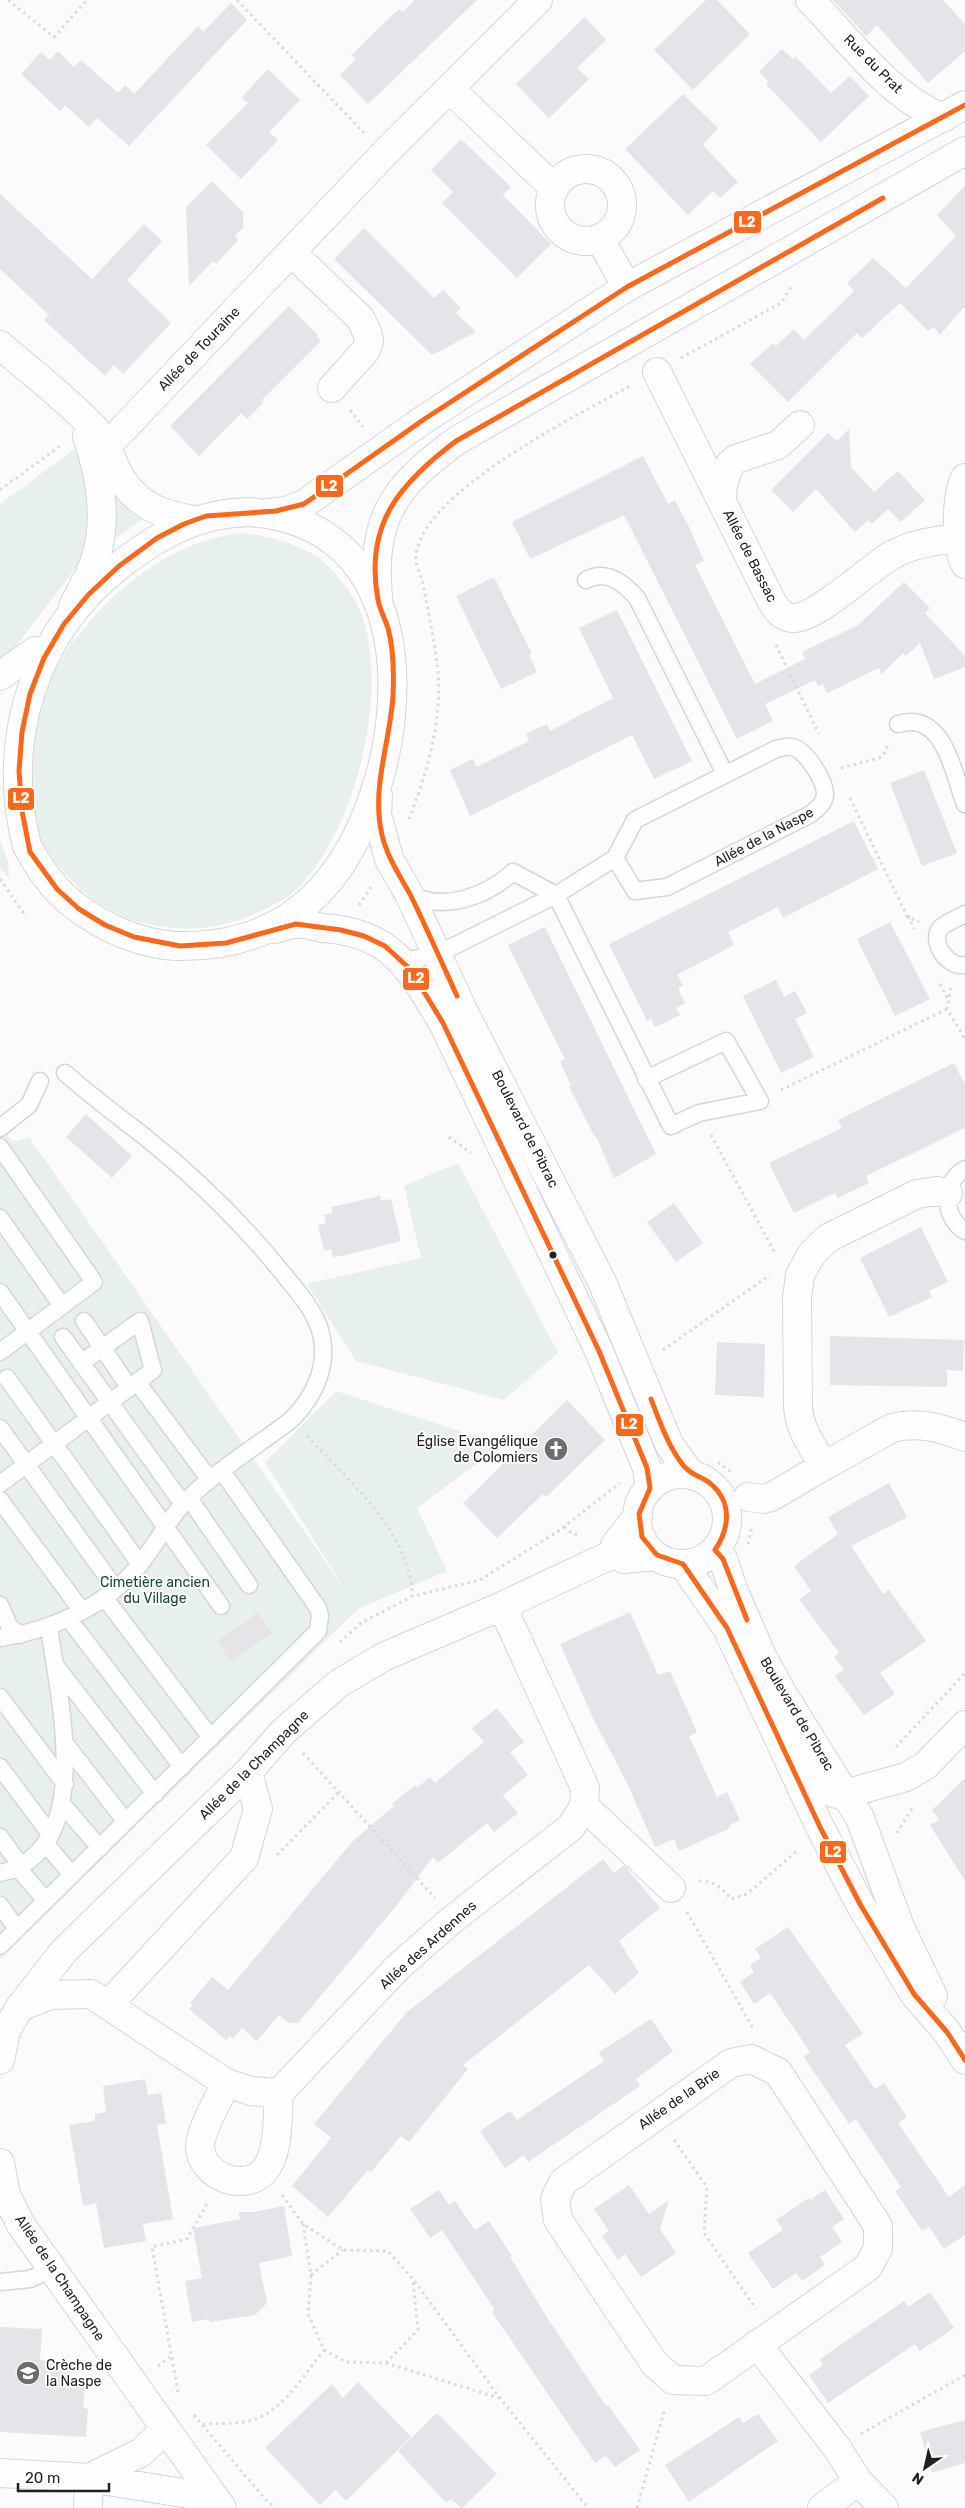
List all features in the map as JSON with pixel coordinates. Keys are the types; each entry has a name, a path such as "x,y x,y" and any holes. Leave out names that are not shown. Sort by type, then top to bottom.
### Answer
{"street":[{"name":"Allée de Touraine","path":"107,446 384,154 538,0"},
{"name":"Rue du Prat","path":"810,0 877,70 911,101 954,111"},
{"path":"450,89 554,188"},
{"path":"267,513 287,518 333,542 359,567 378,601 388,631 393,671 390,728 379,779 369,811 357,838 331,879 295,913 258,933 228,942 176,946 139,940 102,924 63,897 48,880 28,849 6,807 4,774 8,733 20,689 49,638 73,608 103,579 141,549 170,530 194,520 226,513 287,511 304,504 423,420 627,287 954,111"},
{"path":"378,601 376,562 379,536 387,514 400,491 433,458 456,442 965,151"},
{"path":"584,169 594,170 610,178 621,193 622,211 615,228 600,239 580,241 563,232 552,216 550,207 554,188 567,174 584,169"},
{"path":"600,239 627,287"},
{"path":"291,252 360,318 368,332 369,341 366,350 332,388"},
{"path":"0,345 92,426 107,446 119,474 130,490 149,506 168,516 194,520"},
{"name":"Allée de Bassac","path":"657,372 772,602 780,613 790,618 802,617 824,605 879,563 900,551 938,540 958,539"},
{"path":"73,608 98,553 102,522 95,461 77,412"},
{"path":"722,501 723,484 730,464 736,459 778,445 800,425"},
{"path":"965,478 960,490 958,539 965,564"},
{"path":"0,676 49,638"},
{"name":"Boulevard de Pibrac","path":"379,779 377,814 389,859 409,894 464,1012 602,1282 669,1444 691,1475"},
{"name":"Boulevard de Pibrac","path":"258,933 297,924 342,929 376,940 403,962 443,1023 599,1351 647,1468 638,1483"},
{"path":"824,1466 805,1434 798,1414 796,1298 800,1275 811,1255 828,1238 917,1194 937,1190 948,1193"},
{"path":"759,1497 824,1466 892,1428 904,1425 937,1427 965,1437"},
{"path":"676,1474 691,1475 705,1480 716,1489 724,1502 728,1516 725,1534 715,1550 695,1563 669,1562 656,1556 645,1545 639,1531 638,1516 641,1501 638,1483 662,1479 676,1474"},
{"path":"638,1516 615,1545 615,1553 624,1559 656,1556"},
{"name":"Boulevard de Pibrac","path":"715,1550 723,1559 755,1639 781,1691 860,1818 893,1909 928,1983 947,2032"},
{"name":"Allée de la Champagne","path":"0,2060 6,2032 20,2007 64,1951 248,1772 283,1732 338,1684 383,1657 502,1606 615,1553"},
{"name":"Boulevard de Pibrac","path":"683,1564 728,1628 820,1827 860,1904 914,1994 947,2032 965,2060"},
{"path":"502,1606 585,1788 584,1806 672,1888"},
{"name":"Boulevard de Pibrac","path":"760,1700 783,1725 811,1775 820,1785 834,1794 846,1794"},
{"path":"846,1794 906,1777 926,1765 965,1725"},
{"path":"108,2005 244,1858 258,1810 248,1772"},
{"name":"Allée des Ardennes","path":"279,2093 399,1966 453,1919 571,1827 584,1806"},
{"path":"20,2007 50,1995 91,1994 226,2083 251,2091 279,2093 272,2155 264,2171 253,2180 239,2182 222,2177 212,2171 203,2159 200,2147 202,2134 226,2083"},
{"name":"Allée de la Brie","path":"673,2380 654,2362 558,2220 555,2199 563,2182 731,2063 751,2059 778,2072"},
{"path":"673,2380 706,2381 868,2267 878,2248 878,2226 778,2072"},
{"name":"Allée de la Champagne","path":"0,2164 6,2195 21,2225 219,2503"},
{"path":"765,2339 858,2481 884,2508"},
{"path":"89,2478 142,2452 165,2429"},
{"path":"0,2473 89,2478 219,2503"},
{"path":"88,2508 89,2478"},
{"path":"822,2508 858,2481"}],"lane":[{"path":"586,580 593,576 608,577 621,582 636,598 725,774"},
{"path":"898,724 919,722 933,729 941,741 965,804"},
{"name":"Allée de la Naspe","path":"787,746 799,750 816,771 825,794 820,807 667,887 635,891 616,858 635,820 776,749 787,746"},
{"path":"403,962 438,954 556,895 616,858"},
{"path":"409,894 436,903 462,900 491,887 513,872 556,895 646,1079 671,1126 699,1113 760,1101 726,1041 646,1079"},
{"path":"960,965 948,959 942,950 938,934 940,929 965,914"},
{"path":"0,1638 49,1627 75,1615 109,1592 140,1564 186,1501 291,1420 312,1394 324,1356 320,1328 304,1300 246,1232 198,1184 65,1073"},
{"path":"0,1128 29,1105 40,1081"},
{"path":"0,1147 94,1282 0,1352"},
{"path":"965,1169 952,1181 948,1193 948,1206 952,1218 965,1231"},
{"path":"0,1218 62,1306"},
{"path":"0,1292 167,1526 221,1606"},
{"path":"0,1484 153,1370 140,1321 81,1363"},
{"path":"0,1946 318,1631 320,1616 318,1608 216,1476 133,1385 102,1348 84,1322"},
{"path":"63,1337 109,1403 249,1584"},
{"path":"7,1378 140,1564"},
{"path":"0,1428 109,1592 211,1738"},
{"path":"0,1500 75,1615 182,1767"},
{"path":"0,1608 10,1626 20,1635"},
{"path":"0,1873 20,1867 47,1838 62,1804 65,1784 64,1742 49,1627"},
{"path":"54,1664 155,1794"},
{"path":"0,1697 65,1784"},
{"path":"64,1742 126,1822"},
{"path":"0,1767 72,1875"},
{"path":"62,1804 100,1848"},
{"path":"0,1837 46,1901"},
{"path":"0,1905 17,1929"},
{"path":"0,2282 30,2279 52,2270"}],"path":[{"path":"8,0 54,36 87,0"},
{"path":"237,0 384,154"},
{"path":"409,820 430,752 439,711 438,672 422,580 416,561 421,540 433,519 467,484 561,424 781,303 796,280"},
{"path":"332,388 382,450"},
{"path":"0,490 68,440 66,425 77,412"},
{"path":"816,771 836,770 882,758 898,724"},
{"path":"0,879 26,917"},
{"path":"354,911 374,883"},
{"path":"760,1101 947,1009 960,965"},
{"path":"947,1009 965,1039"},
{"path":"699,1113 778,1258"},
{"path":"635,1362 669,1348 775,1272"},
{"path":"291,1420 359,1489 386,1523 408,1564 413,1596"},
{"path":"557,1532 638,1483"},
{"path":"564,1527 573,1534 587,1536"},
{"path":"283,1732 453,1919"},
{"path":"244,1858 277,1856 339,1792"},
{"path":"778,2072 672,1888 692,1882 708,1881 722,1889 731,1899 747,1894 802,1846"},
{"path":"656,2115 707,2187 704,2233 765,2339"},
{"path":"264,2171 303,2224 343,2250 388,2251 413,2279 500,2398 588,2508"},
{"path":"179,2398 152,2247 187,2239 222,2177"},
{"path":"303,2224 311,2274 308,2314 324,2350 346,2362 386,2363 500,2398"},
{"path":"311,2274 343,2250"},
{"path":"386,2363 418,2330 413,2279"},
{"path":"203,2424 228,2423 260,2418 282,2401 324,2350"},
{"path":"837,2448 965,2375"},
{"path":"637,2508 673,2380"},
{"path":"191,2411 265,2499 276,2508"}],"green space":[{"path":"81,444 89,462 88,540 81,561 14,649 0,661 0,504"},
{"path":"119,490 145,517 115,539 111,492"},
{"path":"244,533 294,545 312,554 321,560 340,579 359,608 370,648 372,684 361,764 349,803 333,839 313,870 289,896 258,913 220,926 180,928 147,924 116,913 88,896 64,873 41,841 31,821 26,800 29,717 35,701 82,630 104,606 129,584 155,565 183,549 213,539"},
{"path":"0,839 8,862 9,878 0,868"},
{"name":"Cimetière ancien du Village","path":"0,1124 11,1140 18,1141 29,1137 348,1594 265,1462 336,1391 502,1445 417,1508 447,1571 358,1609 0,1959"},
{"path":"458,1163 558,1353 504,1400 356,1361 307,1284 421,1258 404,1186"}],"building":[{"path":"414,0 477,0 368,104 340,75 356,59 351,55 399,9 403,12"},
{"path":"706,0 717,0 750,34 693,90 654,50"},
{"path":"833,0 943,0 965,24 965,51 928,83 877,25 866,36"},
{"path":"231,3 247,20 129,146 97,118 89,127 65,105 60,111 21,74 41,52 50,60 58,51 74,67 81,60 118,93 125,85 134,94 198,26 203,32"},
{"path":"585,17 606,40 577,68 589,79 549,118 516,84"},
{"path":"782,49 793,59 795,56 831,93 850,76 869,96 821,142 766,84 768,82 759,71"},
{"path":"268,69 300,100 269,132 278,140 241,179 206,145 248,103 241,98"},
{"path":"683,94 718,128 703,145 738,182 720,198 713,191 688,215 625,149"},
{"path":"461,139 511,187 503,195 551,244 517,278 442,203 453,192 431,170"},
{"path":"212,181 243,212 243,228 235,236 238,240 216,264 213,261 189,286 186,207"},
{"path":"965,186 965,306 940,335 934,327 928,331 900,303 862,338 857,333 788,402 750,364 773,343 776,346 794,329 804,340 854,291 847,283 873,258 906,288 956,236 937,215"},
{"path":"0,194 92,279 144,224 162,241 127,280 171,323 123,374 114,365 105,376 44,320 49,315 0,269"},
{"path":"364,228 434,298 443,290 461,308 456,313 476,332 432,355 334,259"},
{"path":"289,306 318,335 317,337 321,341 262,400 264,402 247,419 241,413 199,456 170,426"},
{"path":"849,429 851,467 874,492 898,471 925,500 901,522 888,509 872,524 868,520 855,532 816,489 793,512 771,490 828,433 837,441"},
{"path":"643,456 668,504 675,500 689,527 704,561 695,565 755,684 805,659 802,652 858,625 904,582 930,608 925,613 965,656 965,667 934,679 920,643 906,656 903,653 881,675 879,668 827,693 823,684 818,686 815,680 765,704 773,721 737,739 624,515 530,559 512,522"},
{"path":"494,577 532,654 529,655 537,672 501,689 456,596"},
{"path":"617,610 692,761 654,779 632,735 470,816 450,770 473,759 477,767 529,741 526,734 547,724 550,731 613,698 579,628"},
{"path":"924,770 957,853 922,866 890,783"},
{"path":"854,821 878,869 783,918 778,907 728,932 734,945 677,975 683,986 678,988 685,1003 676,1008 680,1015 655,1027 651,1019 647,1021 609,944"},
{"path":"890,922 930,999 895,1016 857,939"},
{"path":"545,927 656,1154 614,1178 596,1136 569,1087 571,1086 560,1061 565,1059 508,945"},
{"path":"776,980 784,997 795,991 807,1013 795,1019 814,1057 781,1073 743,996"},
{"path":"954,1063 965,1085 965,1128 866,1176 869,1183 838,1198 835,1193 794,1213 769,1163 842,1128 838,1120"},
{"path":"86,1114 132,1156 112,1178 66,1137"},
{"path":"380,1196 381,1201 391,1199 401,1241 342,1256 333,1257 331,1249 324,1251 318,1225 326,1223 324,1215 333,1213 331,1207"},
{"path":"674,1203 703,1243 676,1262 647,1222"},
{"path":"921,1227 948,1282 929,1291 932,1297 889,1317 860,1258"},
{"path":"830,1336 964,1340 963,1371 947,1370 947,1387 830,1385"},
{"path":"717,1342 765,1344 764,1397 715,1395"},
{"path":"567,1400 605,1440 546,1497 543,1494 497,1538 463,1503"},
{"path":"889,1483 907,1517 851,1546 883,1594 889,1590 926,1641 880,1673 895,1694 864,1715 835,1676 844,1669 834,1657 839,1653 799,1599 811,1591 794,1566 838,1534 828,1517"},
{"path":"630,1612 658,1675 670,1671 697,1732 689,1736 717,1797 727,1792 740,1820 729,1826 730,1828 679,1851 674,1839 655,1847 627,1783 594,1720 560,1644"},
{"path":"258,1613 272,1633 231,1662 217,1641"},
{"path":"497,1708 524,1742 510,1752 528,1775 503,1795 518,1813 494,1832 487,1823 438,1863 433,1857 397,1905 298,2023 289,2023 279,2015 257,2041 242,2028 233,2039 230,2036 226,2040 189,2009 193,2005 190,2003 212,1977 228,1990 352,1842 394,1806 392,1804 415,1785 417,1788 430,1777 435,1783 484,1742 472,1728"},
{"path":"965,1778 965,1881 930,1825 939,1820 932,1810"},
{"path":"603,1859 614,1873 624,1865 660,1908 619,1941 639,1973 615,1994 589,1965 463,2065 468,2069 409,2142 401,2136 371,2172 368,2170 328,2217 292,2186 331,2138 314,2124 407,2012"},
{"path":"788,1927 863,2034 845,2045 875,2089 884,2083 907,2117 898,2123 949,2197 965,2185 965,2235 944,2249 929,2227 922,2231 895,2191 901,2187 856,2119 849,2124 804,2057 810,2052 770,1993 754,2004 740,1982 754,1972 750,1965 761,1958 755,1949"},
{"path":"651,2019 673,2051 636,2079 640,2086 528,2162 524,2155 505,2168 480,2131 510,2111 517,2120 604,2061 599,2052"},
{"path":"145,2079 148,2095 161,2093 166,2123 157,2125 173,2219 143,2224 146,2241 104,2248 96,2203 83,2206 69,2125 95,2121 95,2114 106,2112 103,2086"},
{"path":"629,2185 649,2214 669,2200 660,2229 676,2253 641,2277 625,2254 618,2260 602,2236 609,2231 594,2209"},
{"path":"439,2190 449,2205 455,2201 475,2230 489,2221 512,2256 510,2257 548,2319 606,2406 608,2405 640,2450 615,2467 606,2456 595,2463 492,2312 495,2310 442,2230 430,2238 410,2209"},
{"path":"825,2190 844,2219 832,2227 842,2242 820,2257 825,2265 802,2281 796,2273 773,2289 748,2253 783,2230 776,2220 809,2198 810,2200"},
{"path":"284,2206 292,2256 259,2263 267,2303 255,2315 209,2322 209,2319 192,2322 185,2281 202,2278 193,2228 240,2219 238,2212 254,2212"},
{"path":"930,2292 954,2328 920,2351 915,2344 828,2403 809,2375 823,2365 820,2359 904,2301 908,2307"},
{"name":"Crèche de la Naspe","path":"0,2327 42,2329 40,2360 70,2364 69,2386 85,2387 83,2408 88,2409 86,2437 0,2432"},
{"path":"358,2382 411,2437 346,2501 336,2490 320,2505 265,2448 332,2384 343,2398"},
{"path":"437,2413 497,2474 462,2508 451,2499 446,2503 398,2451"},
{"path":"758,2414 778,2441 689,2502 665,2465 739,2417 743,2423"},
{"path":"965,2420 965,2463 932,2473 920,2432"}],"transit line":[{"name":"L2","path":"965,105 627,287 423,420 304,504 276,511 206,516 184,524 157,538 119,566 89,594 64,624 44,658 30,694 22,732 19,771 22,811 30,852 57,889 79,909 105,925 134,937 180,946 226,943 296,924 341,930 364,936 385,946 410,969 443,1023 599,1351 647,1468 650,1488 639,1514 642,1537 657,1555 683,1564 727,1628 820,1827 860,1904 914,1994 947,2032 965,2060"},
{"name":"L2","path":"457,996 411,896 387,851 379,817 380,783 393,696 393,671 390,636 378,600 375,573 376,549 382,527 391,508 418,473 456,441 883,198"},
{"name":"L2","path":"651,1399 665,1434 683,1465 689,1471 711,1484 723,1499 726,1508 726,1525 715,1550 723,1559 747,1620"}],"place":[{"name":"Église Evangélique de Colomiers","path":"556,1449"},
{"name":"Crèche de la Naspe","path":"28,2373"}]}
